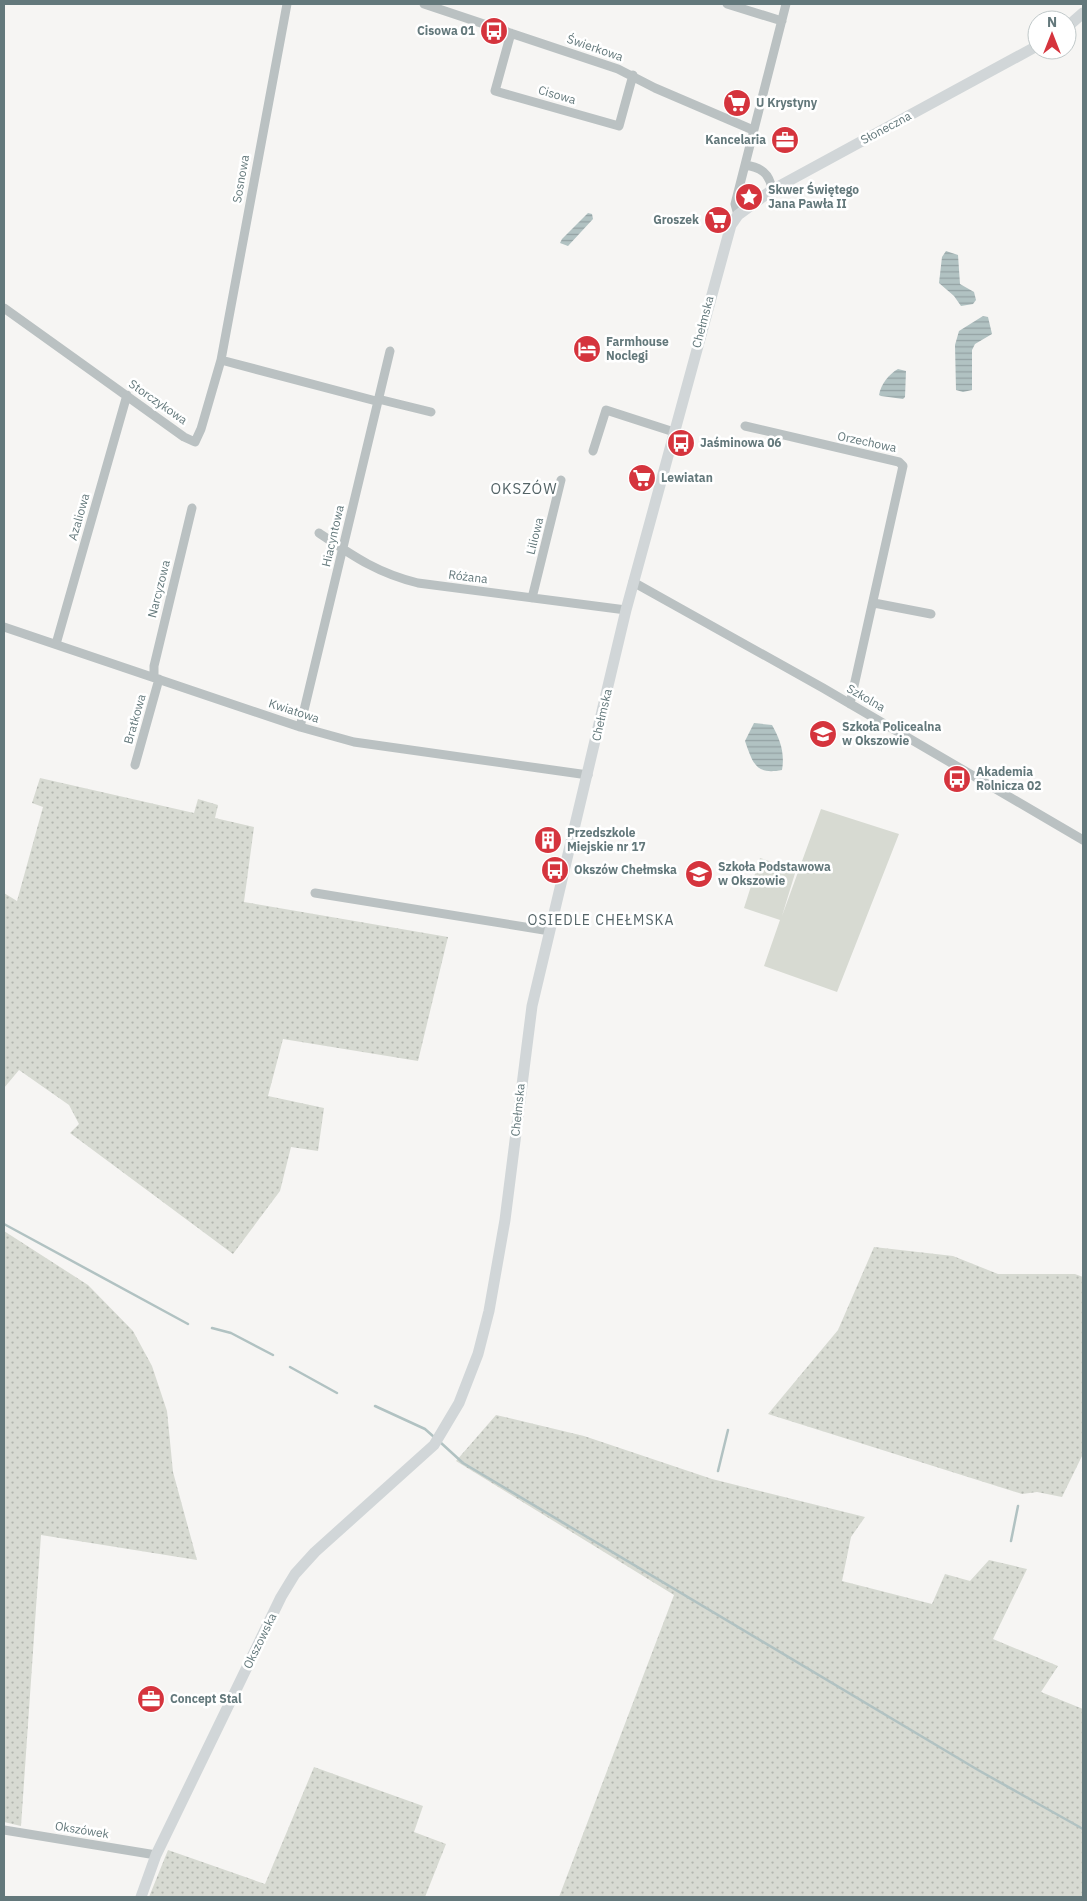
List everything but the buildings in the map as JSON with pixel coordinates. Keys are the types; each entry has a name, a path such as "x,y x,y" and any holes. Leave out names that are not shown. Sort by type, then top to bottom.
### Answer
{"main road":[{"name":"Słoneczna","path":"738,215 772,190 1027,51"},
{"name":"Chełmska","path":"444,1431 459,1402 478,1354 489,1311 506,1211 530,1017 626,610 726,237 738,215"},
{"name":"Okszowska","path":"140,1897 156,1855 271,1617 295,1574 324,1543 434,1445 444,1431"}],"street":[{"name":"Sosnowa","path":"221,360 287,4"},
{"name":"Świerkowa","path":"424,4 633,75 655,88 753,130"},
{"path":"727,4 782,21"},
{"name":"Chełmska","path":"738,215 735,204 786,4"},
{"name":"Cisowa","path":"512,33 495,91 619,126 633,75"},
{"path":"744,165 764,171 771,180 772,190"},
{"name":"Storczykowa","path":"4,308 195,442 201,429 221,360"},
{"name":"Hiacyntowa","path":"300,727 344,550 390,350"},
{"path":"221,360 431,412"},
{"name":"Azaliowa","path":"56,644 127,395"},
{"path":"593,450 606,410 674,432"},
{"name":"Orzechowa","path":"745,426 899,462 903,466 850,704"},
{"name":"Liliowa","path":"532,598 561,480"},
{"name":"Narcyzowa","path":"156,678 154,666 192,508"},
{"name":"Różana","path":"319,533 380,572 397,578 418,583 626,610"},
{"name":"Szkolna","path":"633,582 850,704 1083,840"},
{"path":"874,603 931,614"},
{"name":"Kwiatowa","path":"4,627 300,727 354,742 588,775"},
{"name":"Bratkowa","path":"135,765 156,678"},
{"path":"315,893 550,930"},
{"name":"Okszówek","path":"4,1830 156,1855"}],"shaded area":[{"path":"588,213 592,214 593,219 568,246 560,243 562,239"},
{"path":"946,251 958,255 960,284 974,292 976,300 973,304 961,306 954,296 939,283 942,257"},
{"path":"983,316 988,317 992,334 975,344 972,350 972,390 963,392 956,390 955,345 959,331"},
{"path":"898,369 906,371 905,397 903,399 879,395 886,380"},
{"path":"754,723 772,725 781,746 782,770 766,771 753,762 745,741"},
{"path":"40,778 194,813 198,799 218,805 215,818 254,827 244,902 448,937 418,1061 283,1039 268,1096 324,1108 318,1151 291,1147 280,1191 233,1254 70,1133 79,1124 69,1105 19,1070 4,1088 4,893 17,901 43,807 32,803"},
{"path":"821,809 899,834 837,992 764,966 780,920 744,908 760,858 796,870 782,916"},
{"path":"4,1231 88,1285 133,1331 152,1366 167,1411 173,1472 197,1560 41,1535 21,1826 4,1822"},
{"path":"874,1247 953,1256 998,1274 1075,1274 1083,1277 1083,1454 1062,1497 1037,1492 1022,1494 768,1414 838,1330"},
{"path":"496,1415 584,1436 712,1479 865,1517 851,1537 842,1581 932,1604 945,1574 970,1581 989,1560 1027,1569 993,1639 1058,1666 1041,1692 1083,1709 1083,1897 559,1897 674,1595 456,1461"},
{"path":"314,1767 423,1806 414,1832 446,1844 425,1897 149,1897 168,1850 265,1884"}],"waterway":[{"path":"4,1224 188,1324"},
{"path":"212,1328 231,1333 273,1355"},
{"path":"290,1367 337,1393"},
{"path":"375,1406 425,1429 434,1437"},
{"path":"718,1471 728,1430"},
{"path":"440,1442 463,1463 978,1770 1083,1829"},
{"path":"1011,1541 1018,1506"}],"place":[{"name":"Cisowa 01","path":"494,31"},
{"name":"U Krystyny","path":"737,103"},
{"name":"Kancelaria","path":"785,140"},
{"name":"Skwer Świętego Jana Pawła II","path":"749,197"},
{"name":"Groszek","path":"718,220"},
{"name":"Farmhouse Noclegi","path":"587,349"},
{"name":"Jaśminowa 06","path":"681,443"},
{"name":"Lewiatan","path":"642,478"},
{"name":"Szkoła Policealna w Okszowie","path":"823,734"},
{"name":"Akademia Rolnicza 02","path":"957,779"},
{"name":"Przedszkole Miejskie nr 17","path":"548,840"},
{"name":"Okszów Chełmska","path":"555,870"},
{"name":"Szkoła Podstawowa w Okszowie","path":"699,874"},
{"name":"Concept Stal","path":"151,1699"}],"district":[{"name":"OKSZÓW","path":"524,489"},
{"name":"OSIEDLE CHEŁMSKA","path":"601,920"}]}
